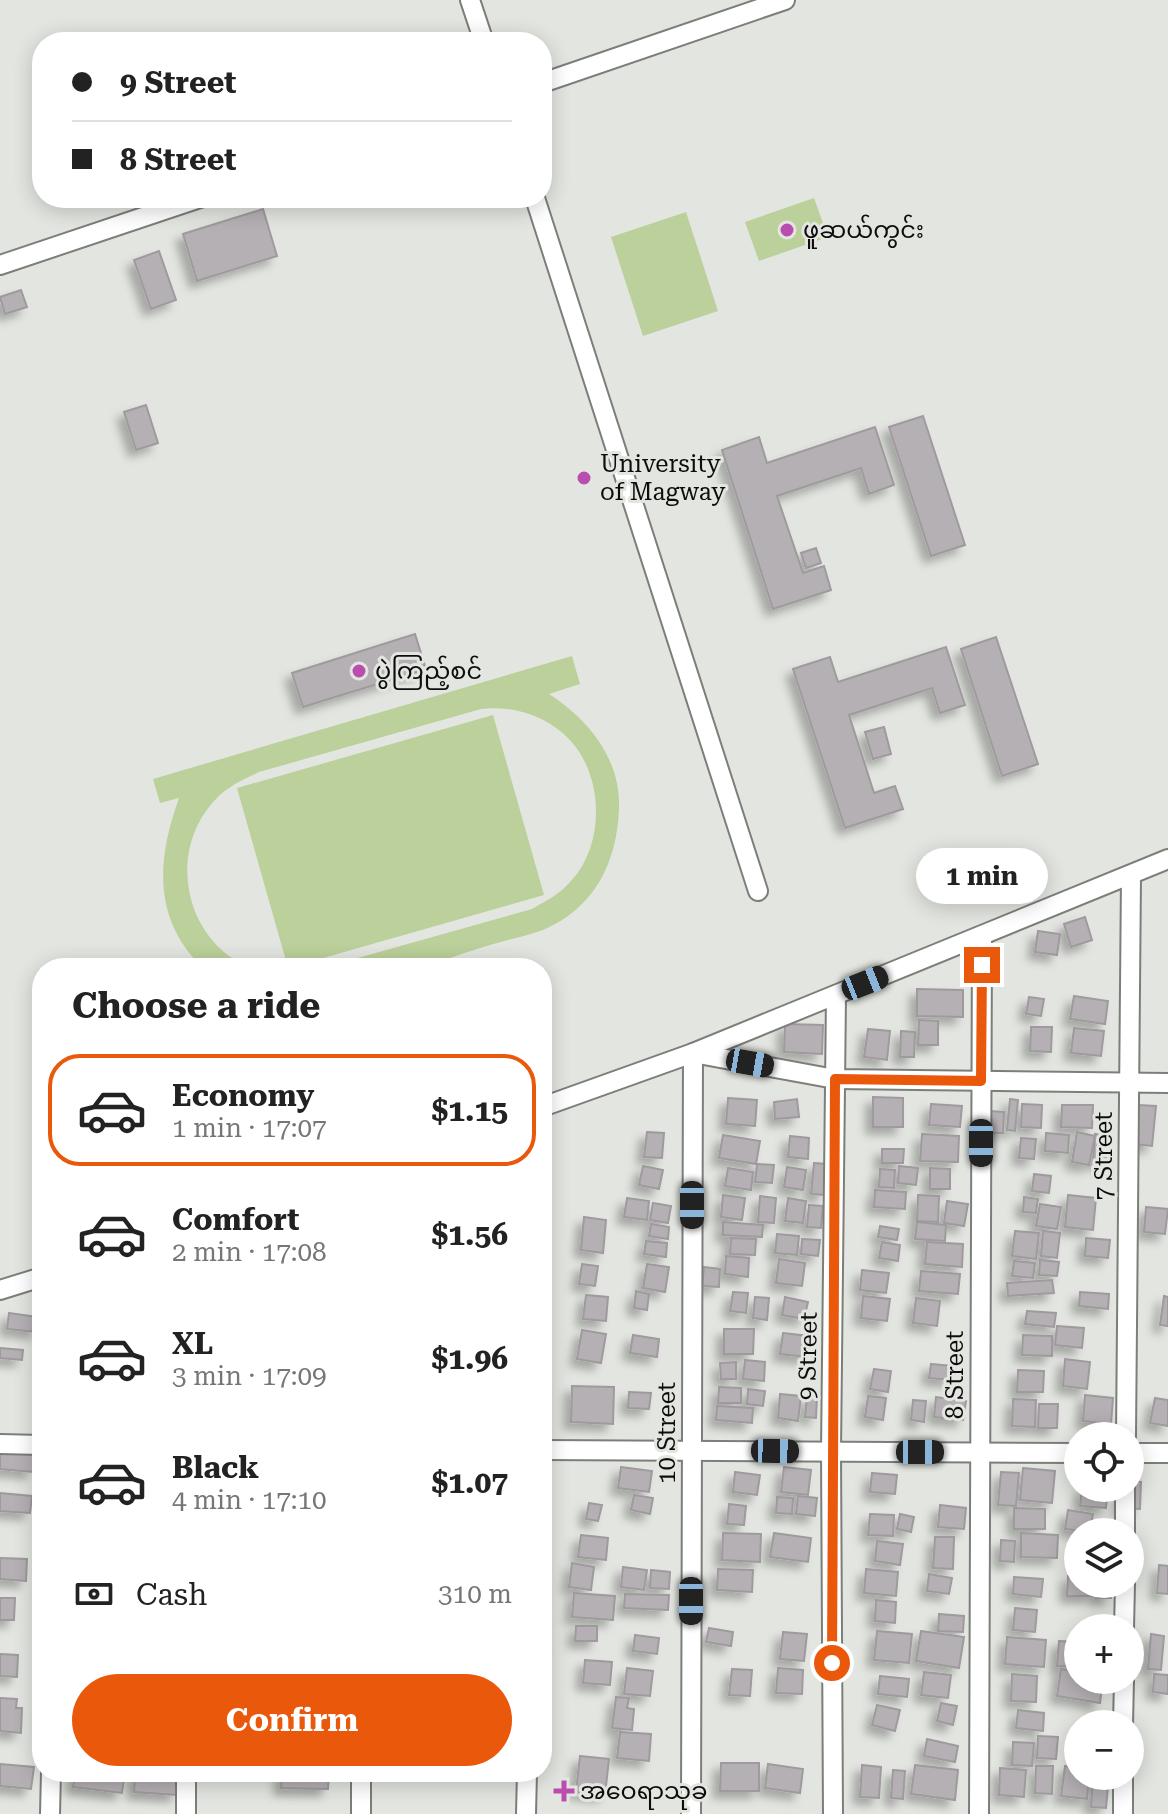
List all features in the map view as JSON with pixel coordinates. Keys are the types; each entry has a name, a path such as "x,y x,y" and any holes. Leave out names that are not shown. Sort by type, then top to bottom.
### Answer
{"street":[{"path":"470,0 481,32"},
{"path":"552,80 785,0"},
{"path":"0,265 170,208"},
{"path":"538,208 758,891"},
{"path":"552,1103 693,1053 1168,859"},
{"name":"7 Street","path":"1126,1422 1131,876"},
{"name":"8 Street","path":"979,1814 982,936"},
{"name":"9 Street","path":"833,1814 831,1452 836,995"},
{"path":"693,1053 835,1079 1168,1083"},
{"name":"10 Street","path":"691,1814 693,1053"},
{"path":"0,1290 32,1280"},
{"path":"0,1444 32,1445"},
{"path":"552,1450 1064,1453"},
{"path":"1144,1453 1168,1453"},
{"path":"50,1814 51,1782"},
{"path":"186,1782 186,1814"},
{"path":"361,1782 361,1814"},
{"path":"526,1814 527,1782"},
{"path":"1123,1790 1123,1814"}],"green space":[{"name":"ဖူဆယ်ကွင်း","path":"814,198 828,237 759,261 745,222"},
{"path":"686,212 718,311 643,336 611,237"},
{"path":"572,656 580,684 549,694 577,716 600,742 615,774 619,809 614,847 600,881 577,909 561,921 543,930 449,958 358,958 532,909 562,890 582,866 595,830 594,791 581,755 570,740 551,724 529,714 493,708 259,772 236,783 217,798 201,819 191,842 187,867 189,892 197,916 210,937 233,958 194,958 175,929 167,909 164,888 166,843 179,798 160,803 153,779"},
{"path":"493,715 544,895 323,958 285,958 237,788"}],"building":[{"path":"263,209 277,256 197,281 183,234"},
{"path":"159,251 176,300 151,309 134,260"},
{"path":"21,290 27,307 5,314 0,297"},
{"path":"146,405 158,443 136,450 124,412"},
{"path":"923,416 965,545 931,556 889,427"},
{"path":"875,427 894,485 869,494 861,468 777,496 803,573 824,566 831,590 773,609 722,450 759,437 767,463"},
{"path":"816,548 821,563 806,568 801,553"},
{"name":"ပွဲကြည့်စင်","path":"415,634 426,669 303,707 292,673"},
{"path":"996,637 1038,764 1002,776 961,649"},
{"path":"946,647 965,705 940,713 932,688 849,715 874,793 895,786 903,809 845,828 793,669 830,657 838,682"},
{"path":"884,727 891,754 873,759 865,732"},
{"path":"1085,917 1092,940 1071,947 1064,924"},
{"path":"1038,931 1060,934 1057,955 1035,952"},
{"path":"917,989 963,990 963,1017 917,1016"},
{"path":"1074,996 1108,1001 1105,1024 1070,1019"},
{"path":"1029,997 1044,999 1041,1016 1026,1014"},
{"path":"919,1020 938,1021 938,1045 918,1045"},
{"path":"785,1024 823,1025 822,1054 784,1052"},
{"path":"1031,1027 1052,1027 1051,1052 1030,1051"},
{"path":"1074,1028 1104,1031 1101,1056 1071,1053"},
{"path":"868,1029 890,1031 887,1060 864,1057"},
{"path":"901,1031 915,1032 914,1057 900,1057"},
{"path":"873,1097 903,1098 903,1127 873,1127"},
{"path":"728,1098 757,1100 755,1126 726,1124"},
{"path":"797,1099 799,1117 775,1119 774,1102"},
{"path":"1010,1099 1018,1100 1015,1131 1007,1130"},
{"path":"931,1104 962,1106 960,1127 929,1125"},
{"path":"1022,1104 1042,1105 1041,1128 1021,1127"},
{"path":"1062,1105 1093,1105 1092,1128 1061,1127"},
{"path":"1138,1105 1156,1106 1152,1146 1135,1144"},
{"path":"989,1111 1004,1112 1003,1133 988,1133"},
{"path":"647,1132 664,1133 662,1158 644,1157"},
{"path":"1077,1132 1095,1136 1089,1165 1072,1162"},
{"path":"1046,1133 1069,1135 1068,1153 1045,1151"},
{"path":"922,1134 959,1136 958,1162 920,1161"},
{"path":"1095,1134 1110,1136 1108,1163 1093,1162"},
{"path":"723,1135 760,1141 756,1164 719,1158"},
{"path":"790,1136 809,1138 808,1159 788,1157"},
{"path":"1021,1138 1036,1139 1034,1159 1019,1158"},
{"path":"882,1149 904,1149 903,1163 882,1163"},
{"path":"814,1163 827,1164 824,1195 811,1194"},
{"path":"757,1164 774,1165 772,1183 755,1182"},
{"path":"643,1166 663,1170 659,1189 639,1185"},
{"path":"899,1166 918,1168 916,1185 898,1183"},
{"path":"787,1167 806,1170 803,1190 784,1187"},
{"path":"728,1168 753,1172 751,1190 725,1186"},
{"path":"930,1168 950,1169 950,1189 930,1189"},
{"path":"880,1169 895,1170 894,1188 879,1187"},
{"path":"1034,1174 1051,1176 1049,1193 1032,1191"},
{"path":"875,1190 906,1192 905,1209 874,1207"},
{"path":"723,1195 745,1198 742,1220 721,1217"},
{"path":"918,1195 939,1196 938,1222 917,1221"},
{"path":"1068,1195 1096,1198 1093,1230 1065,1227"},
{"path":"760,1196 776,1198 774,1223 758,1222"},
{"path":"1024,1197 1038,1199 1036,1213 1023,1212"},
{"path":"627,1198 649,1201 647,1220 624,1217"},
{"path":"788,1198 806,1201 803,1223 785,1221"},
{"path":"947,1201 968,1204 964,1226 944,1223"},
{"path":"653,1203 671,1206 668,1223 650,1220"},
{"path":"1040,1204 1061,1207 1057,1229 1036,1226"},
{"path":"809,1205 823,1206 821,1228 807,1227"},
{"path":"1146,1207 1168,1209 1165,1234 1144,1232"},
{"path":"584,1217 606,1220 603,1253 581,1250"},
{"path":"723,1222 763,1225 762,1237 723,1235"},
{"path":"917,1222 946,1225 945,1241 915,1239"},
{"path":"651,1224 669,1227 668,1239 649,1236"},
{"path":"880,1226 899,1229 897,1240 878,1237"},
{"path":"1015,1231 1039,1233 1036,1259 1012,1256"},
{"path":"1043,1231 1060,1233 1057,1258 1041,1256"},
{"path":"777,1234 799,1236 797,1255 775,1253"},
{"path":"731,1238 756,1239 755,1255 730,1254"},
{"path":"1086,1238 1110,1240 1108,1258 1085,1256"},
{"path":"802,1239 820,1240 818,1256 801,1254"},
{"path":"646,1241 667,1243 666,1257 644,1254"},
{"path":"882,1242 900,1245 898,1261 879,1258"},
{"path":"927,1242 963,1244 962,1267 925,1264"},
{"path":"726,1256 749,1258 748,1277 725,1274"},
{"path":"779,1259 805,1263 802,1286 776,1283"},
{"path":"1040,1260 1059,1262 1057,1276 1039,1275"},
{"path":"1014,1261 1035,1263 1033,1278 1012,1276"},
{"path":"582,1264 598,1266 595,1286 579,1284"},
{"path":"647,1264 669,1267 665,1292 643,1288"},
{"path":"704,1267 720,1269 719,1287 702,1286"},
{"path":"862,1270 889,1273 886,1293 860,1290"},
{"path":"921,1271 960,1274 958,1294 919,1291"},
{"path":"1052,1280 1054,1293 1008,1296 1007,1283"},
{"path":"636,1291 649,1294 647,1310 634,1308"},
{"path":"733,1292 748,1293 746,1313 730,1311"},
{"path":"1080,1292 1109,1294 1108,1309 1079,1306"},
{"path":"586,1295 608,1297 606,1321 583,1319"},
{"path":"863,1296 890,1299 887,1321 861,1318"},
{"path":"1164,1296 1168,1297 1168,1326 1160,1325"},
{"path":"755,1297 769,1298 767,1320 753,1318"},
{"path":"785,1297 808,1302 804,1319 782,1315"},
{"path":"916,1298 940,1301 937,1326 913,1323"},
{"path":"1027,1311 1056,1313 1054,1327 1025,1324"},
{"path":"9,1313 32,1316 32,1332 7,1329"},
{"path":"1057,1326 1084,1328 1082,1348 1055,1345"},
{"path":"724,1329 754,1329 753,1354 724,1354"},
{"path":"582,1330 606,1334 601,1363 577,1359"},
{"path":"783,1333 809,1336 807,1357 780,1354"},
{"path":"633,1335 659,1339 657,1357 630,1353"},
{"path":"1023,1335 1052,1336 1052,1356 1022,1355"},
{"path":"0,1348 23,1350 22,1360 0,1358"},
{"path":"1065,1359 1090,1362 1087,1389 1063,1386"},
{"path":"745,1360 765,1362 764,1381 743,1379"},
{"path":"736,1362 736,1379 721,1379 720,1363"},
{"path":"931,1364 952,1366 951,1380 929,1378"},
{"path":"874,1369 891,1371 888,1392 870,1389"},
{"path":"1018,1370 1044,1371 1043,1392 1017,1392"},
{"path":"572,1386 614,1387 613,1424 571,1422"},
{"path":"719,1387 741,1388 741,1403 718,1403"},
{"path":"748,1389 765,1391 763,1406 747,1404"},
{"path":"629,1392 651,1393 649,1409 628,1408"},
{"path":"780,1394 801,1396 798,1421 778,1418"},
{"path":"1085,1395 1113,1398 1111,1422 1083,1421"},
{"path":"807,1396 817,1397 816,1418 805,1417"},
{"path":"868,1396 886,1398 883,1420 865,1417"},
{"path":"936,1397 966,1401 963,1420 934,1417"},
{"path":"1155,1398 1168,1400 1168,1426 1150,1423"},
{"path":"1013,1399 1036,1400 1035,1427 1012,1426"},
{"path":"913,1400 926,1401 924,1422 911,1420"},
{"path":"1039,1404 1058,1404 1057,1428 1038,1428"},
{"path":"717,1406 753,1408 752,1423 716,1420"},
{"path":"0,1452 32,1455 32,1472 0,1469"},
{"path":"621,1467 652,1471 649,1492 618,1488"},
{"path":"784,1467 811,1470 808,1495 781,1492"},
{"path":"1023,1468 1055,1471 1052,1503 1020,1500"},
{"path":"735,1472 760,1475 757,1495 733,1492"},
{"path":"1001,1472 1019,1473 1016,1506 998,1505"},
{"path":"872,1473 897,1475 895,1494 870,1492"},
{"path":"0,1493 32,1496 30,1513 0,1511"},
{"path":"634,1495 653,1498 650,1514 631,1510"},
{"path":"798,1496 817,1498 815,1516 796,1514"},
{"path":"777,1497 793,1498 792,1514 776,1513"},
{"path":"1080,1502 1107,1502 1106,1508 1080,1506"},
{"path":"1121,1502 1140,1502 1140,1509 1119,1508"},
{"path":"589,1503 602,1505 598,1521 586,1519"},
{"path":"729,1504 746,1506 744,1525 727,1524"},
{"path":"940,1505 966,1508 964,1529 938,1527"},
{"path":"1014,1508 1045,1509 1045,1529 1014,1529"},
{"path":"1068,1510 1093,1514 1092,1518 1067,1518"},
{"path":"870,1514 894,1515 893,1536 868,1535"},
{"path":"900,1514 914,1517 911,1532 897,1529"},
{"path":"723,1533 761,1534 760,1562 722,1560"},
{"path":"774,1533 811,1538 808,1562 770,1557"},
{"path":"1021,1533 1058,1535 1057,1558 1021,1557"},
{"path":"581,1535 608,1538 606,1560 578,1557"},
{"path":"935,1537 954,1537 953,1569 933,1568"},
{"path":"1001,1540 1015,1541 1014,1562 1000,1561"},
{"path":"877,1541 903,1544 900,1565 875,1561"},
{"path":"0,1558 27,1559 26,1581 0,1579"},
{"path":"572,1563 594,1567 591,1590 569,1587"},
{"path":"1159,1565 1168,1566 1168,1594 1157,1593"},
{"path":"623,1567 647,1570 644,1590 621,1587"},
{"path":"718,1569 753,1570 752,1592 717,1590"},
{"path":"866,1569 898,1572 896,1596 864,1593"},
{"path":"651,1570 670,1572 669,1589 650,1588"},
{"path":"929,1574 952,1578 949,1594 927,1591"},
{"path":"1014,1577 1043,1579 1041,1597 1013,1594"},
{"path":"574,1593 615,1596 613,1620 572,1617"},
{"path":"625,1594 669,1595 668,1610 624,1608"},
{"path":"0,1598 15,1598 14,1620 0,1620"},
{"path":"876,1600 896,1602 895,1623 875,1621"},
{"path":"1015,1608 1037,1610 1035,1632 1013,1630"},
{"path":"939,1614 964,1616 963,1632 938,1631"},
{"path":"576,1626 597,1626 597,1641 575,1641"},
{"path":"709,1628 733,1632 731,1646 706,1642"},
{"path":"877,1631 912,1634 909,1663 874,1660"},
{"path":"921,1631 964,1637 959,1668 916,1661"},
{"path":"783,1632 807,1634 804,1661 780,1659"},
{"path":"1151,1634 1164,1636 1161,1670 1148,1669"},
{"path":"635,1635 659,1638 657,1654 633,1651"},
{"path":"1007,1637 1046,1640 1044,1667 1005,1664"},
{"path":"1059,1641 1064,1641 1064,1666 1057,1666"},
{"path":"0,1654 18,1655 17,1677 0,1676"},
{"path":"585,1660 612,1662 610,1685 583,1683"},
{"path":"627,1668 653,1671 650,1696 624,1694"},
{"path":"778,1668 803,1670 802,1694 776,1693"},
{"path":"732,1669 752,1670 750,1696 729,1695"},
{"path":"1061,1669 1064,1670 1064,1694 1101,1694 1100,1703 1057,1696"},
{"path":"924,1672 951,1675 948,1698 921,1695"},
{"path":"1012,1674 1037,1676 1036,1702 1011,1701"},
{"path":"1154,1674 1168,1675 1168,1694 1153,1692"},
{"path":"880,1676 909,1679 907,1697 878,1694"},
{"path":"616,1697 629,1698 627,1708 634,1709 632,1730 612,1728"},
{"path":"0,1698 17,1699 16,1708 22,1708 21,1733 0,1731"},
{"path":"941,1703 957,1706 953,1725 937,1721"},
{"path":"877,1705 900,1710 895,1731 872,1725"},
{"path":"1018,1710 1044,1713 1043,1731 1016,1728"},
{"path":"620,1732 651,1734 649,1761 617,1758"},
{"path":"1038,1736 1058,1737 1056,1759 1037,1758"},
{"path":"927,1739 958,1746 955,1762 924,1756"},
{"path":"1013,1742 1034,1743 1032,1766 1012,1765"},
{"path":"580,1756 609,1759 605,1795 576,1792"},
{"path":"721,1763 759,1763 759,1791 720,1791"},
{"path":"0,1764 32,1767 31,1789 0,1786"},
{"path":"768,1764 803,1769 800,1793 765,1788"},
{"path":"862,1765 881,1767 879,1798 860,1797"},
{"path":"915,1765 958,1770 955,1800 911,1794"},
{"path":"1036,1766 1053,1766 1052,1794 1035,1793"},
{"path":"1000,1768 1026,1770 1024,1797 999,1795"},
{"path":"893,1770 905,1771 903,1799 891,1798"},
{"path":"1064,1774 1064,1790 1088,1790 1087,1799 1061,1796"},
{"path":"74,1782 124,1782 122,1793 73,1787"},
{"path":"134,1782 178,1782 177,1795 134,1792"},
{"path":"281,1782 328,1782 328,1789 281,1788"},
{"path":"1092,1790 1108,1790 1106,1808 1091,1807"}],"place":[{"name":"ဖူဆယ်ကွင်း","path":"787,230"},
{"name":"University of Magway","path":"584,478"},
{"name":"ပွဲကြည့်စင်","path":"359,671"},
{"name":"အဝေရာသုခ","path":"564,1791"}],"route":[{"path":"832,1663 835,1079 981,1081 982,965"}]}
